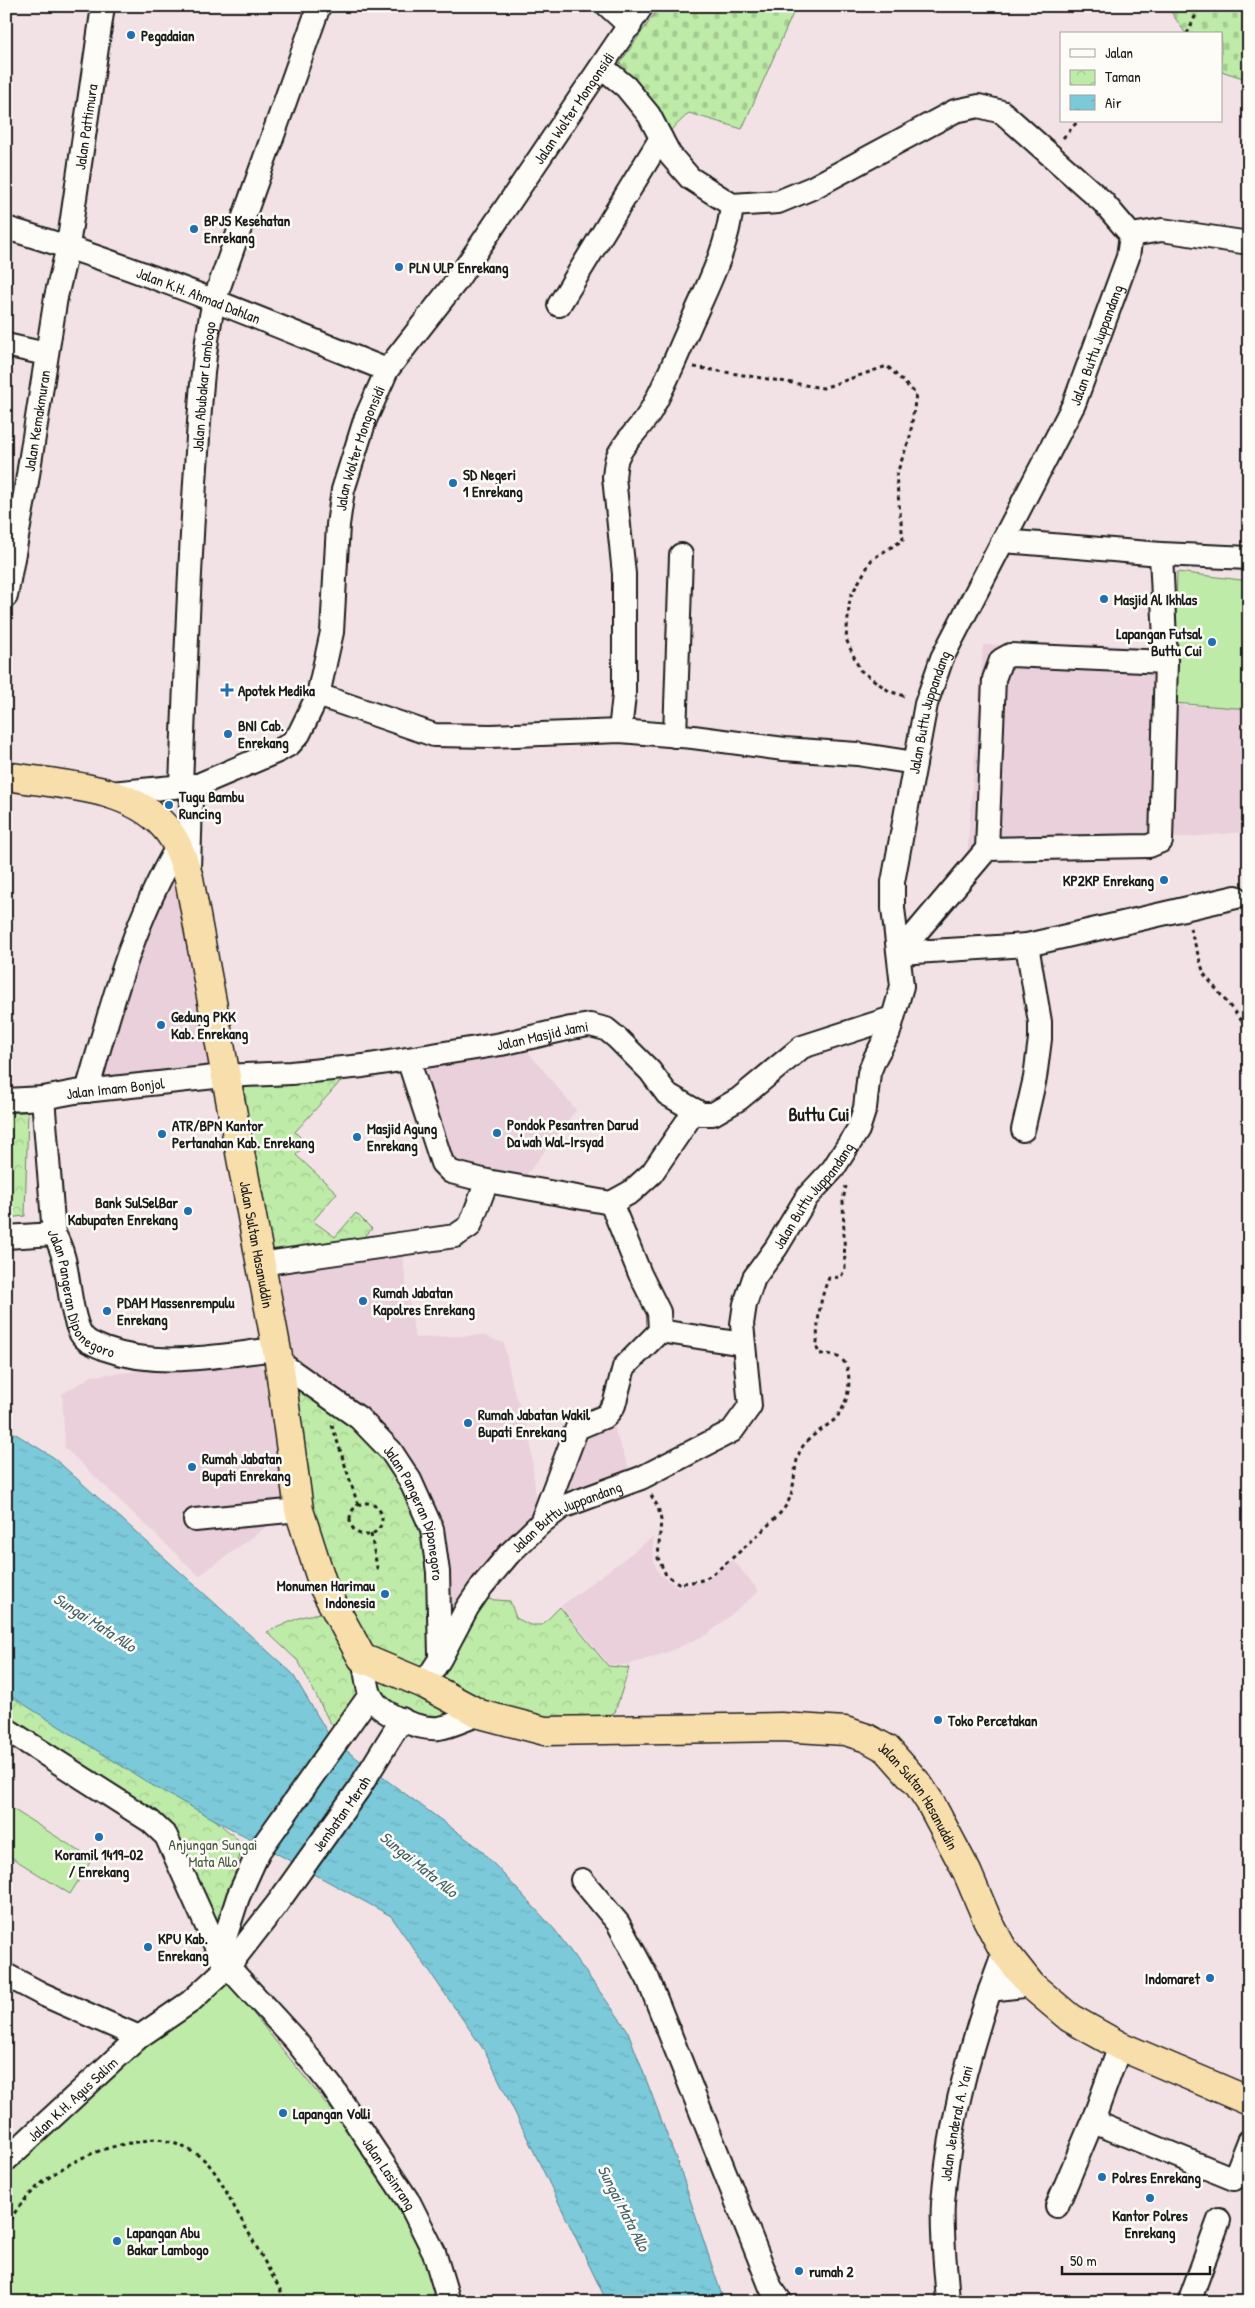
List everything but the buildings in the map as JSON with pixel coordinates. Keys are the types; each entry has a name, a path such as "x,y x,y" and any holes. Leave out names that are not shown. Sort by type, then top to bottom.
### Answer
{"highway":[{"path":"6,776 111,793 133,802 171,836"},
{"name":"Jalan Sultan Hasanuddin","path":"171,836 189,878 277,1356 299,1510 324,1588 362,1658 424,1684 480,1714 546,1731 781,1726 845,1731 868,1738 887,1750 918,1784 930,1802 967,1872 987,1919 1004,1951 1031,1985 1070,2018 1120,2046 1249,2101"}],"street":[{"name":"Jalan Pattimura","path":"68,246 103,6"},
{"name":"Jalan Abubakar Lambogo","path":"189,785 190,549 201,383 208,332 214,301 319,6"},
{"path":"608,6 630,26"},
{"name":"Jalan Wolter Mongonsidi","path":"111,793 189,785 250,764 290,744 299,734 318,695 332,632 338,525 343,490 365,420 387,370 455,283 642,6"},
{"path":"602,66 626,86 649,116 670,155 690,178 732,205 778,202 812,188 954,111 987,106 1002,112 1103,202 1131,235 1162,230 1249,243"},
{"path":"559,305 661,138"},
{"path":"620,731 624,695 625,594 614,477 616,459 622,447 632,438 649,414 674,363 721,255 730,230 732,205"},
{"name":"Jalan K.H. Ahmad Dahlan","path":"6,228 68,246 214,301 387,370"},
{"name":"Jalan Buttu Juppandang","path":"424,1684 440,1659 467,1608 482,1586 509,1554 541,1523 562,1507 641,1478 732,1431 750,1406 743,1344 744,1314 754,1278 776,1248 807,1197 832,1169 858,1130 865,1108 869,1073 874,1058 889,1032 902,986 893,908 893,882 926,704 942,658 1074,404 1128,257 1131,235"},
{"name":"Jalan Kemakmuran","path":"6,596 25,494 56,297 68,246"},
{"path":"6,345 46,354"},
{"path":"1003,541 1161,554 1249,558"},
{"path":"987,849 1149,846 1161,842 1166,662 1161,554"},
{"path":"675,736 681,555"},
{"path":"899,953 987,849 994,679 1000,660 1010,654 1166,662"},
{"path":"318,695 434,735 490,736 620,731 784,749 857,754 915,763"},
{"path":"189,785 191,800 189,878"},
{"path":"87,1092 115,994 162,873 171,836"},
{"path":"899,953 1027,945 1236,896"},
{"path":"1023,1130 1035,1078 1040,1039 1040,1022 1027,945"},
{"name":"Jalan Masjid Jami","path":"224,1076 300,1073 363,1066 501,1044 590,1025 606,1029 617,1038 650,1071 667,1094 701,1114 713,1114 730,1106 802,1047 892,1018"},
{"path":"408,1059 442,1163 451,1172 487,1181 611,1203 632,1192 652,1173 695,1110"},
{"name":"Jalan Imam Bonjol","path":"6,1100 43,1098 224,1076"},
{"name":"Jalan Pangeran Diponegoro","path":"43,1098 54,1234 63,1248 67,1281 79,1331 86,1342 139,1359 176,1360 277,1356 330,1400 359,1418 391,1451 410,1480 432,1528 438,1572 440,1659"},
{"path":"260,1264 455,1236 470,1226 487,1181"},
{"path":"541,1523 578,1428 606,1416 614,1405 624,1367 660,1331 659,1312 640,1274 611,1203"},
{"path":"6,1237 54,1234"},
{"path":"660,1331 743,1344"},
{"path":"195,1520 299,1510"},
{"name":"Jalan Sultan Hasanuddin","path":"362,1658 367,1669 370,1695"},
{"path":"225,1964 223,1944 238,1898 259,1851 370,1695 380,1708 402,1720 438,1728 480,1714"},
{"name":"Jembatan Merah","path":"225,1964 277,1904 374,1765 402,1720"},
{"name":"Jalan Lasinrang","path":"6,1729 150,1821 166,1836 225,1964 295,2040 332,2087 409,2202 434,2252 449,2302"},
{"path":"582,1880 618,1924 648,1980 771,2288 781,2302"},
{"name":"Jalan Jenderal A. Yani","path":"948,2302 943,2203 954,2121 990,1990 1004,1951"},
{"name":"Jalan K.H. Agus Salim","path":"6,2160 139,2037 190,2002 225,1964"},
{"path":"6,1975 42,1994 139,2037"},
{"path":"990,1990 1031,1985"},
{"path":"1057,2206 1095,2115 1120,2046"},
{"path":"1095,2115 1101,2125 1234,2179 1249,2141"},
{"path":"1189,2302 1219,2220"}],"path":[{"path":"1188,32 1200,6"},
{"path":"674,363 823,388 887,366 916,394 910,438 896,476 903,540 872,559 850,597 846,639 860,670 889,692 926,704"},
{"path":"1184,908 1204,974 1249,1030"},
{"path":"641,1478 658,1507 661,1520 658,1558 666,1575 680,1584 704,1580 738,1552 786,1506 795,1482 800,1451 813,1435 836,1419 846,1400 850,1378 846,1363 838,1356 819,1354 817,1348 820,1311 825,1286 829,1278 841,1277 845,1268 843,1200 847,1183"},
{"path":"330,1400 329,1418 358,1505"},
{"path":"368,1503 377,1507 383,1515 382,1526 375,1533 365,1536 355,1532 350,1523 351,1513 358,1505 368,1503"},
{"path":"371,1534 378,1573"},
{"path":"6,2227 15,2211 33,2193 49,2179 81,2157 121,2144 157,2139 180,2147 202,2158 222,2184 287,2302"}],"shaded area":[{"path":"1091,644 1146,648 1184,706 1246,706 1245,832 967,857 983,645"},
{"path":"171,861 222,1073 87,1087"},
{"name":"Pondok Pesantren Darud Da'wah Wal-Irsyad","path":"521,1043 576,1110 521,1182 455,1169 415,1063"},
{"path":"400,1242 415,1338 482,1335 504,1343 513,1387 530,1435 538,1521 447,1638 288,1362 266,1257"},
{"path":"251,1363 276,1372 298,1504 199,1576 65,1448 62,1394 92,1376 197,1365"},
{"path":"612,1412 616,1434 634,1481 542,1521 578,1429"},
{"path":"653,1537 654,1562 660,1575 678,1587 705,1581 733,1560 759,1591 708,1634 668,1652 628,1665 609,1665 561,1606"}],"green space":[{"path":"660,6 784,6 794,11 742,129 689,113 669,132 661,115 620,63"},
{"path":"1167,6 1249,6 1249,80 1222,71 1222,32 1185,32"},
{"name":"Lapangan Futsal Buttu Cui","path":"1177,572 1249,581 1249,709 1174,703"},
{"path":"348,1073 295,1132 306,1143 296,1155 337,1193 313,1221 335,1237 356,1213 372,1229 359,1242 265,1252 229,1078"},
{"path":"28,1112 25,1216 6,1218 6,1113"},
{"path":"283,1372 381,1446 429,1532 437,1659 427,1672 377,1652 346,1613 312,1538"},
{"path":"483,1599 510,1601 516,1618 530,1625 542,1625 560,1607 608,1666 629,1668 615,1712 596,1723 521,1719 445,1683 439,1674"},
{"path":"329,1611 365,1681 336,1729 329,1721 299,1662 267,1632 301,1617"},
{"path":"376,1668 466,1715 415,1719 373,1689"},
{"name":"Anjungan Sungai Mata Allo","path":"6,1670 168,1779 243,1844 219,1931 178,1839 6,1718"},
{"path":"11,1808 92,1859 70,1894 6,1854 6,1815"},
{"path":"222,1975 380,2170 423,2255 437,2302 6,2302 6,2174"}],"water":[{"name":"Sungai Mata Allo","path":"6,1428 53,1457 292,1673 332,1740 479,1848 555,1930 627,2029 681,2172 724,2302 607,2302 486,2053 391,1916 155,1787 6,1693"}],"place":[{"name":"Pegadaian","path":"131,35"},
{"name":"BPJS Kesehatan Enrekang","path":"194,229"},
{"name":"PLN ULP Enrekang","path":"399,267"},
{"name":"SD Negeri 1 Enrekang","path":"453,483"},
{"name":"Masjid Al Ikhlas","path":"1104,599"},
{"name":"Lapangan Futsal Buttu Cui","path":"1212,642"},
{"name":"Apotek Medika","path":"227,690"},
{"name":"BNI Cab. Enrekang","path":"228,734"},
{"name":"Tugu Bambu Runcing","path":"169,805"},
{"name":"KP2KP Enrekang","path":"1164,880"},
{"name":"Gedung PKK Kab. Enrekang","path":"161,1025"},
{"name":"Pondok Pesantren Darud Da'wah Wal-Irsyad","path":"497,1133"},
{"name":"ATR/BPN Kantor Pertanahan Kab. Enrekang","path":"162,1134"},
{"name":"Masjid Agung Enrekang","path":"357,1137"},
{"name":"Bank SulSelBar Kabupaten Enrekang","path":"188,1211"},
{"name":"Rumah Jabatan Kapolres Enrekang","path":"363,1301"},
{"name":"PDAM Massenrempulu Enrekang","path":"107,1311"},
{"name":"Rumah Jabatan Wakil Bupati Enrekang","path":"468,1423"},
{"name":"Rumah Jabatan Bupati Enrekang","path":"192,1467"},
{"name":"Monumen Harimau Indonesia","path":"385,1594"},
{"name":"Toko Percetakan","path":"938,1720"},
{"name":"Koramil 1419-02 / Enrekang","path":"99,1837"},
{"name":"KPU Kab. Enrekang","path":"148,1947"},
{"name":"Indomaret","path":"1210,1978"},
{"name":"Lapangan Volli","path":"283,2113"},
{"name":"Polres Enrekang","path":"1102,2177"},
{"name":"Kantor Polres Enrekang","path":"1150,2198"},
{"name":"Lapangan Abu Bakar Lambogo","path":"117,2241"},
{"name":"rumah 2","path":"799,2271"}],"district":[{"name":"Buttu Cui","path":"819,1114"}]}
